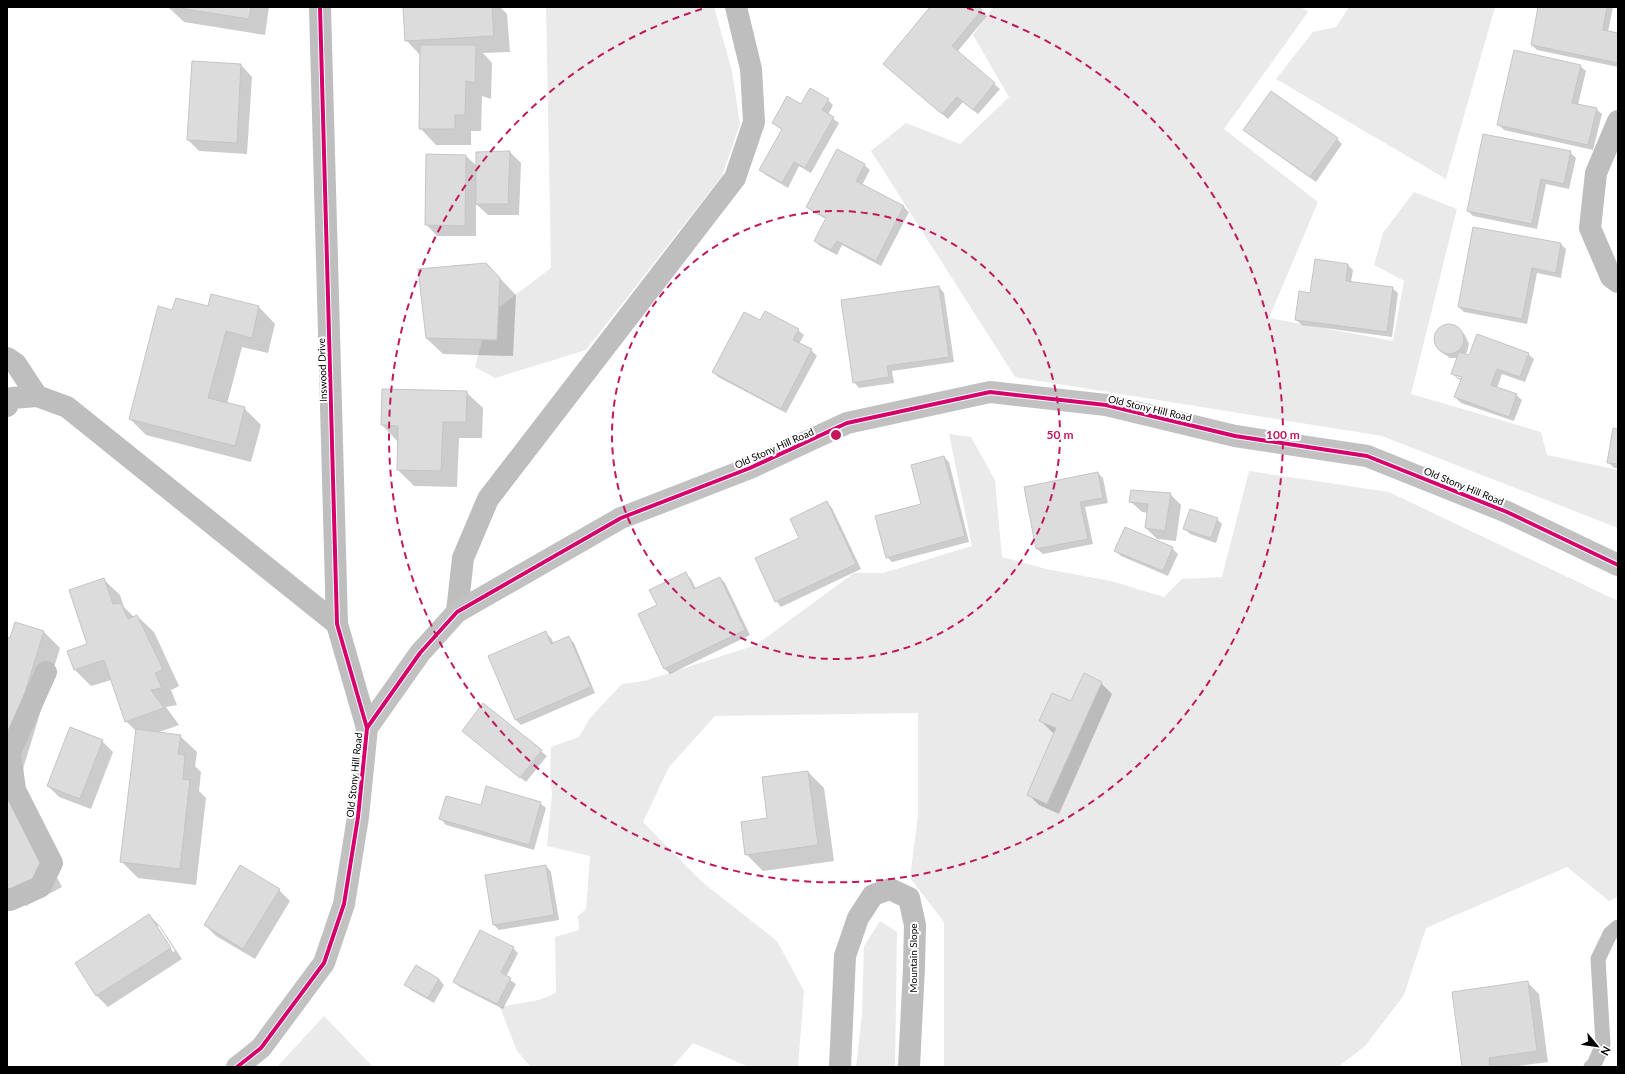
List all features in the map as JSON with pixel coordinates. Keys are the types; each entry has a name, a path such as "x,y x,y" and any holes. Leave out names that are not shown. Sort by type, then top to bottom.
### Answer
{"street":[{"name":"Inswood Drive","path":"320,7 337,624 368,728"},
{"path":"457,612 463,558 488,499 735,178 754,122 751,69 736,7"},
{"path":"1618,121 1596,173 1590,228 1611,277 1618,282"},
{"path":"7,358 16,364 37,396"},
{"name":"Old Stony Hill Road","path":"237,1067 261,1048 324,963 344,904 358,817 368,728 420,653 457,612 620,518 750,468 848,423 990,392 1106,405 1235,436 1368,456 1507,512 1618,565"},
{"path":"7,406 12,398 37,396 67,407 337,624"},
{"path":"7,899 10,900 40,887 52,863 15,790 10,752 46,672"},
{"name":"Mountain Slope","path":"840,1067 845,956 858,918 873,895 890,889 909,898 915,925 909,1067"}],"lane":[{"path":"1591,1067 1594,1065 1603,1044 1598,959 1610,934 1618,927"}],"shaded area":[{"path":"546,7 714,7 732,71 740,124 722,176 586,350 495,378 475,367 489,315 551,268"},
{"path":"993,7 1301,7 1308,12 1224,129 1318,202 1269,318 1393,341 1404,281 1374,265 1383,233 1414,192 1457,209 1411,394 1541,432 1547,455 1618,470 1618,528 1382,436 1015,377 871,151 906,123 960,144 1009,97 973,35"},
{"path":"1349,7 1495,7 1446,179 1276,79 1313,32 1336,27"},
{"path":"949,434 971,437 995,480 1002,557 1046,569 1111,581 1164,597 1182,579 1222,577 1249,471 1389,492 1618,601 1618,897 1609,901 1567,867 1426,928 1404,995 1365,1046 1338,1067 944,1067 944,922 910,878 918,815 918,713 715,716 669,767 643,822 701,881 777,941 804,991 798,1067 749,1067 693,1043 672,1067 529,1067 530,1066 517,1051 500,1007 539,1000 556,993 555,937 579,930 578,916 586,909 590,856 547,846 552,794 550,778 551,747 579,737 590,718 622,684 644,681 756,645 854,573 883,573 972,546"},
{"path":"880,921 897,932 895,1067 856,1067 862,1015 864,946"},
{"path":"324,1016 373,1067 277,1067"}],"building":[{"path":"172,7 251,7 249,19"},
{"path":"403,7 492,7 494,36 405,41"},
{"path":"930,7 978,7 982,10 952,46 995,83 973,110 957,97 942,114 883,64"},
{"path":"1538,7 1607,7 1603,30 1618,33 1618,63 1531,45"},
{"path":"420,45 476,45 475,83 466,81 465,115 455,115 455,129 419,129"},
{"path":"1514,50 1581,65 1572,103 1597,108 1588,145 1497,125"},
{"path":"192,61 241,64 237,143 187,140"},
{"path":"810,88 829,99 822,110 834,117 805,168 794,162 782,183 759,170 782,129 772,123 787,96 801,104"},
{"path":"1271,91 1338,138 1310,177 1243,130"},
{"path":"1483,134 1571,151 1564,184 1541,179 1532,224 1467,211"},
{"path":"837,149 865,164 856,181 904,206 876,261 837,241 831,250 814,241 826,218 806,207"},
{"path":"510,151 508,204 476,204 476,152"},
{"path":"426,154 466,155 465,226 425,225"},
{"path":"1473,227 1561,243 1556,273 1532,268 1522,319 1458,307"},
{"path":"1315,259 1348,264 1346,281 1393,287 1387,332 1295,320 1299,291 1310,293"},
{"path":"486,263 500,278 497,340 426,338 418,269"},
{"path":"939,286 949,357 887,366 889,377 853,383 841,300"},
{"path":"211,294 259,306 252,338 226,331 208,398 245,407 235,446 129,419 158,306 172,310 176,298 208,306"},
{"path":"765,311 799,329 793,340 812,349 781,409 712,372 744,312 760,320"},
{"path":"1449,324 1460,328 1464,339 1460,350 1449,354 1438,350 1434,339 1438,328"},
{"path":"1477,334 1529,353 1520,377 1497,369 1491,385 1517,394 1509,417 1454,397 1462,377 1451,374 1459,352 1469,355"},
{"path":"382,389 467,391 466,422 443,422 441,471 397,470 398,426 381,425"},
{"path":"1613,428 1618,429 1618,464 1607,463"},
{"path":"944,456 965,536 886,558 875,516 921,504 911,465"},
{"path":"1098,472 1103,498 1080,502 1088,539 1036,549 1024,487"},
{"path":"1131,490 1171,493 1165,531 1145,528 1148,504 1129,502"},
{"path":"827,501 856,564 775,602 755,558 799,538 790,519"},
{"path":"1190,509 1218,518 1211,538 1183,529"},
{"path":"1125,527 1173,547 1163,571 1114,551"},
{"path":"686,572 694,589 720,577 745,630 664,669 638,614 657,605 649,590"},
{"path":"104,578 113,604 121,603 128,619 137,615 163,669 155,673 162,688 151,690 164,708 125,722 104,660 74,670 67,651 87,644 69,590"},
{"path":"15,622 44,631 7,751 7,637 10,638"},
{"path":"546,631 551,644 569,636 591,687 515,720 488,656"},
{"path":"1084,673 1102,682 1047,804 1027,795 1056,728 1039,721 1052,693 1071,701"},
{"path":"483,703 542,750 520,778 462,731"},
{"path":"70,727 103,740 80,799 47,786"},
{"path":"136,729 181,735 178,754 185,755 183,779 190,780 180,869 120,862"},
{"path":"808,771 818,845 745,855 741,822 767,818 762,777"},
{"path":"486,786 541,802 529,845 439,819 446,796 481,805"},
{"path":"7,795 47,871 9,891 7,887"},
{"path":"240,865 280,889 243,949 204,925"},
{"path":"546,865 554,915 493,925 485,875"},
{"path":"149,914 171,948 96,996 75,963"},
{"path":"480,930 514,947 501,972 511,978 497,1004 453,982"},
{"path":"416,965 439,979 428,998 404,985"},
{"path":"1528,981 1537,1051 1489,1058 1490,1067 1462,1067 1452,992"}],"cycle path":[{"path":"320,7 337,624 367,728"},
{"path":"237,1067 261,1048 324,963 344,904 358,817 367,728 420,653 457,612 621,518 750,468 847,423 990,392 1106,405 1235,436 1367,456 1507,512 1618,565"}]}
